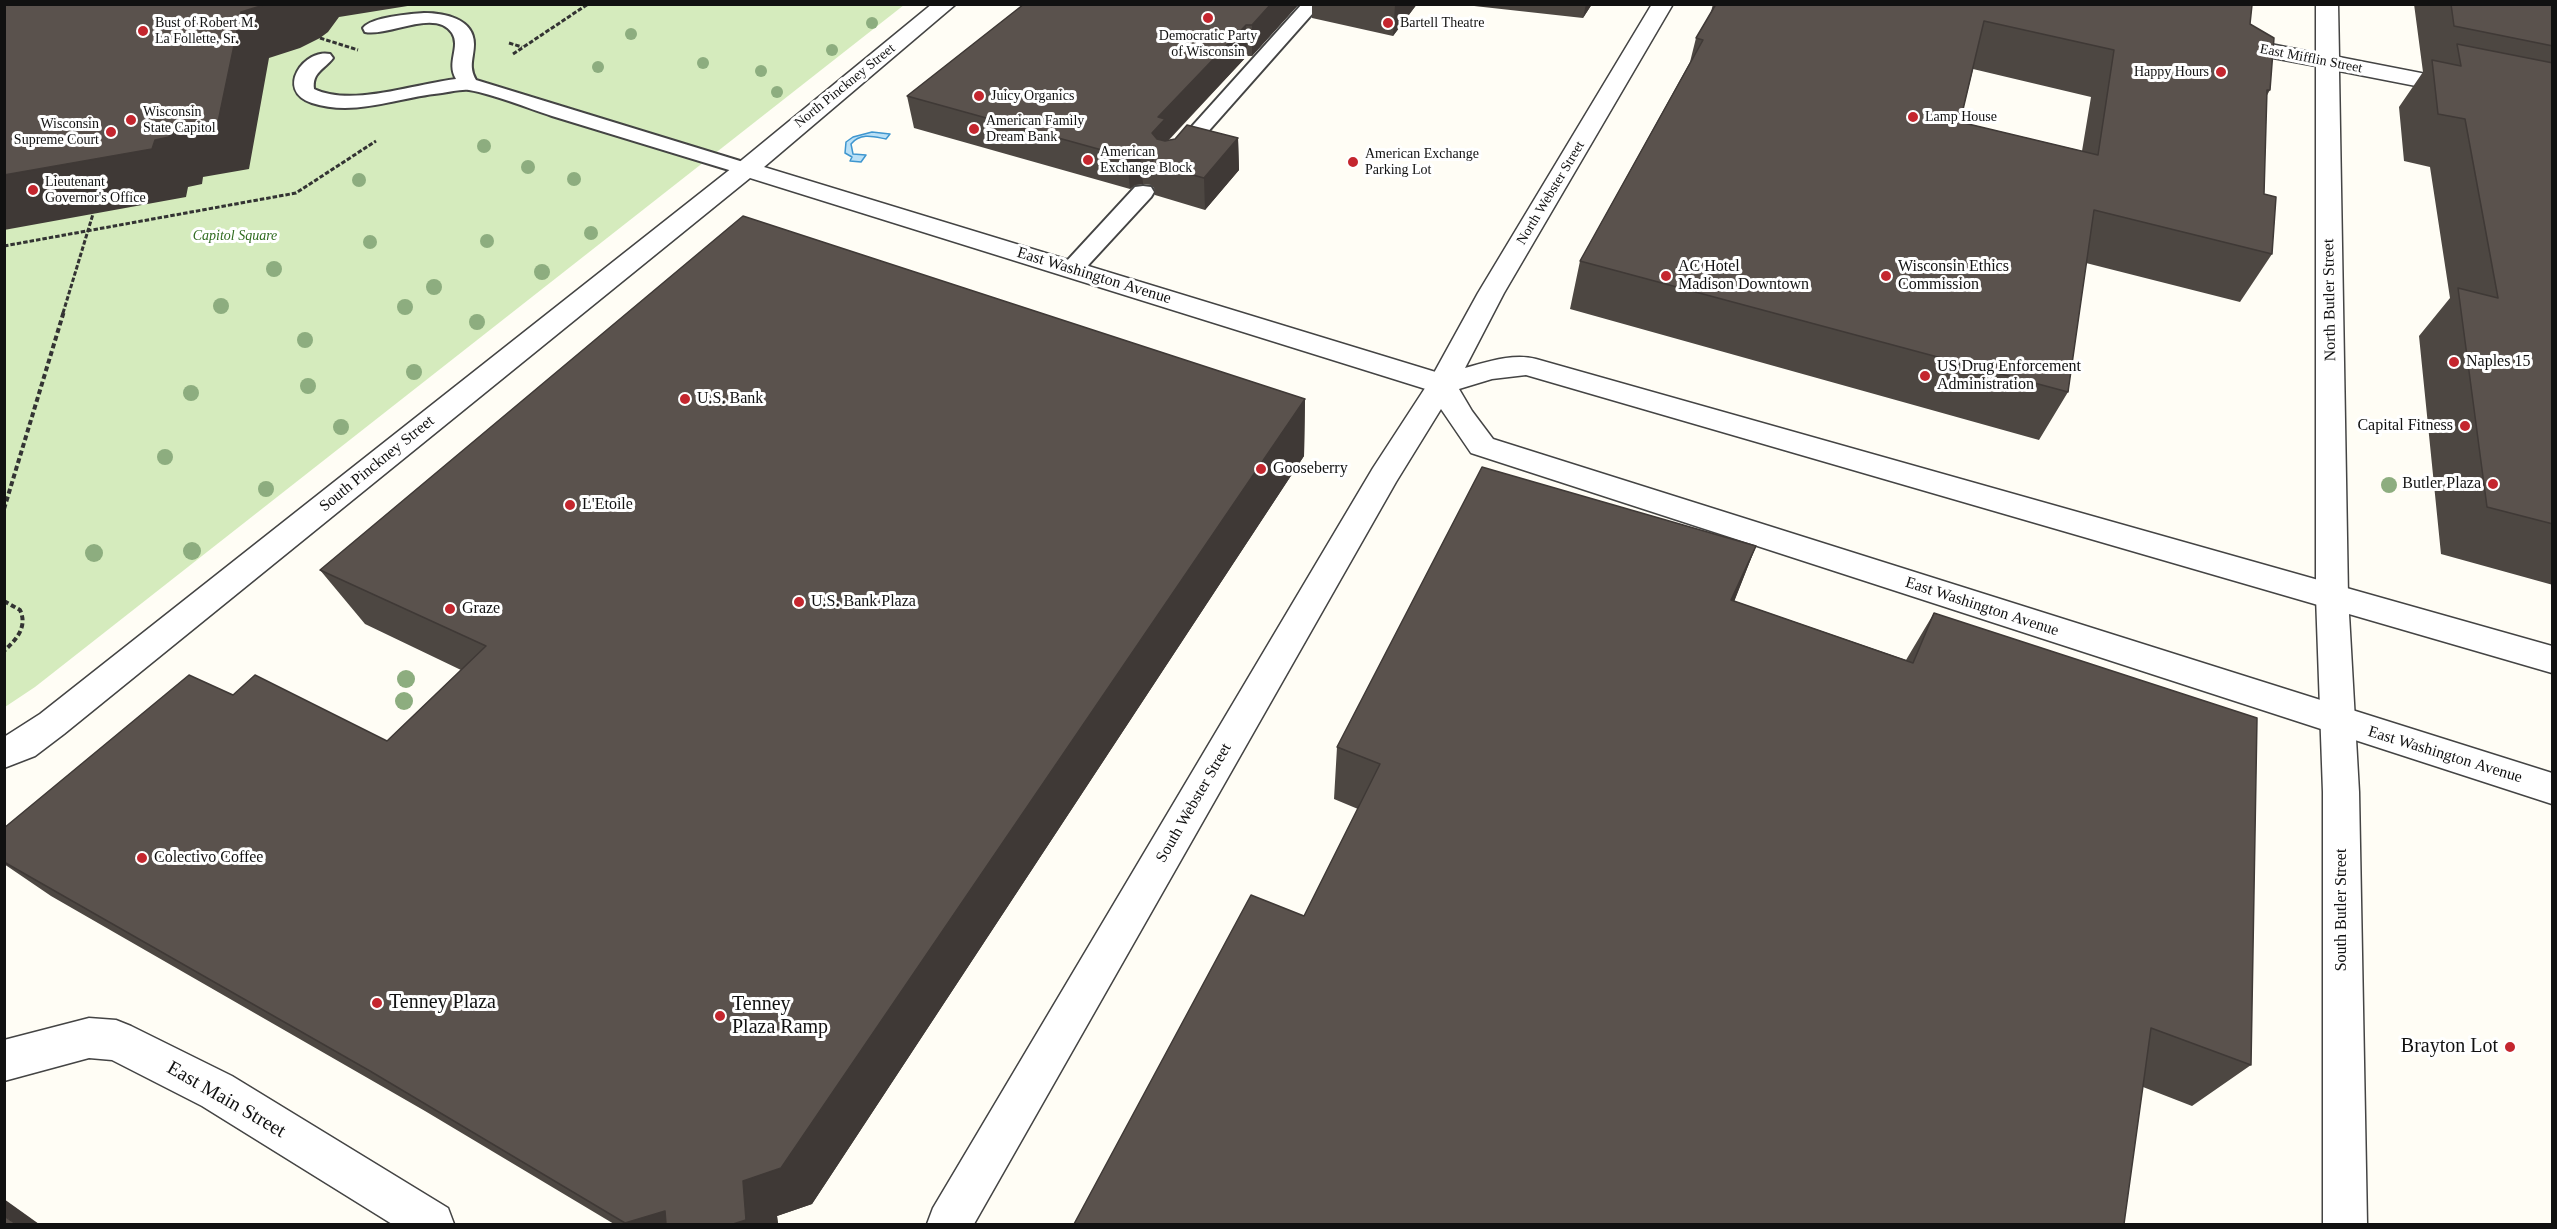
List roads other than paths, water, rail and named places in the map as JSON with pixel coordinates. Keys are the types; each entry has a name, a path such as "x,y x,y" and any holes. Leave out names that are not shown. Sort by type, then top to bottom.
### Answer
{"street":[{"name":"North Pinckney Street","path":"746,169 946,4"},
{"name":"North Webster Street","path":"1443,384 1497,283 1663,4"},
{"name":"North Butler Street","path":"2327,4 2332,596"},
{"name":"East Mifflin Street","path":"2205,38 2483,93"},
{"name":"East Washington Avenue","path":"746,169 1443,384 1460,417 1482,446 2553,789"},
{"name":"South Pinckney Street","path":"4,753 22,745 52,724 746,169"},
{"path":"1443,384 1491,370 1527,366 2553,660"},
{"name":"South Webster Street","path":"949,1224 1378,487 1443,384"},
{"name":"South Butler Street","path":"2332,596 2342,792 2345,1224"},
{"name":"East Main Street","path":"4,1061 88,1038 116,1040 217,1091 432,1224"}],"lane":[{"path":"1168,165 1312,4"},
{"path":"372,28 400,20 421,18 432,18 457,25 464,38 461,68 469,84"},
{"path":"321,48 304,74 302,83 306,92 323,100 367,101 421,89 469,84 746,169"},
{"path":"1072,269 1143,192"}],"water":[{"path":"872,132 890,134 886,139 868,136 855,140 851,144 853,154 866,155 861,162 850,161 852,157 845,153 846,142 853,137"}],"place":[{"name":"Democratic Party of Wisconsin","path":"1208,18"},
{"name":"Bartell Theatre","path":"1388,23"},
{"name":"Bust of Robert M. La Follette, Sr.","path":"143,31"},
{"name":"Happy Hours","path":"2221,72"},
{"name":"Juicy Organics","path":"979,96"},
{"name":"Lamp House","path":"1913,117"},
{"name":"Wisconsin State Capitol","path":"131,120"},
{"name":"American Family Dream Bank","path":"974,129"},
{"name":"Wisconsin Supreme Court","path":"111,132"},
{"name":"American Exchange Block","path":"1088,160"},
{"name":"American Exchange Parking Lot","path":"1353,162"},
{"name":"Lieutenant Governor's Office","path":"33,190"},
{"name":"AC Hotel Madison Downtown","path":"1666,276"},
{"name":"Wisconsin Ethics Commission","path":"1886,276"},
{"name":"Naples 15","path":"2454,362"},
{"name":"US Drug Enforcement Administration","path":"1925,376"},
{"name":"U.S. Bank","path":"685,399"},
{"name":"Capital Fitness","path":"2465,426"},
{"name":"Gooseberry","path":"1261,469"},
{"name":"Butler Plaza","path":"2493,484"},
{"name":"L'Etoile","path":"570,505"},
{"name":"U.S. Bank Plaza","path":"799,602"},
{"name":"Graze","path":"450,609"},
{"name":"Colectivo Coffee","path":"142,858"},
{"name":"Tenney Plaza","path":"377,1003"},
{"name":"Tenney Plaza Ramp","path":"720,1016"},
{"name":"Brayton Lot","path":"2510,1047"}],"park label":[{"name":"Capitol Square","path":"235,236"}]}
